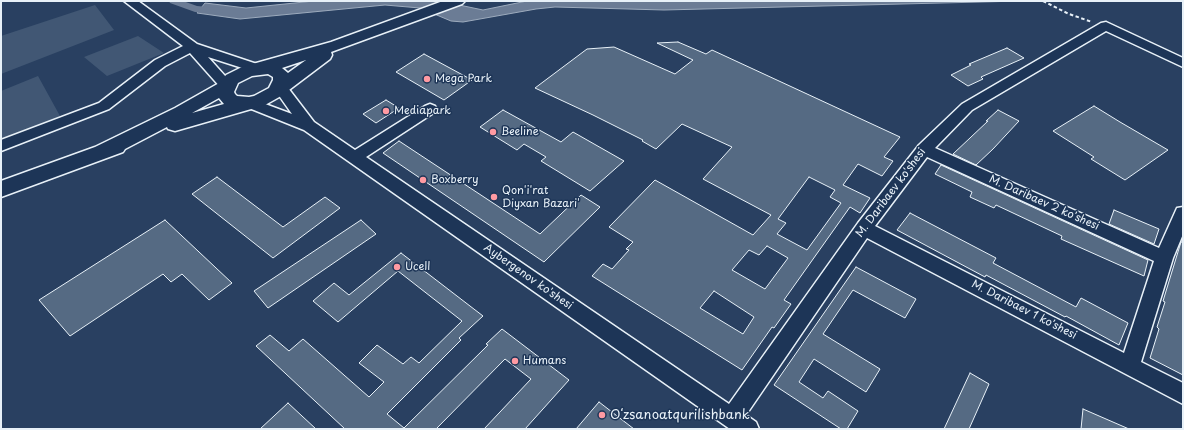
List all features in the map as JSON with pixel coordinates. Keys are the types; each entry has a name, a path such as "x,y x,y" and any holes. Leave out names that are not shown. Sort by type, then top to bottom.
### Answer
{"main road":[{"path":"102,152 181,112 227,86 239,75 337,45 457,1"},
{"path":"1,189 179,124 268,97 337,45"},
{"path":"258,69 275,71 280,75 282,80 280,87"},
{"path":"227,86 225,92 227,97 232,100 249,103"}],"street":[{"path":"130,1 192,47 227,86"},
{"path":"1106,26 1183,63"},
{"name":"M. Daribaev ko'shesi","path":"732,418 864,228 924,149 967,107 1106,26"},
{"path":"1,146 104,106 160,63 192,47 258,69"},
{"name":"Aybergenov ko'shesi","path":"280,87 309,126"},
{"name":"Aybergenov ko'shesi","path":"249,103 309,126 748,429"},
{"path":"355,157 430,109"},
{"name":"M. Daribaev 2 ko'shesi","path":"924,149 1164,258"},
{"path":"1130,365 1164,258 1183,213"},
{"name":"M. Daribaev 1 ko'shesi","path":"864,228 1130,365 1183,394"}],"path":[{"path":"1044,2 1069,14 1106,26"}],"shaded area":[{"path":"314,1 440,1 483,10 527,1 1021,1 664,10 555,7 463,22 451,21 420,8 385,5 240,19 197,13 205,3 246,8"},
{"path":"95,5 114,30 1,74 1,36"},
{"path":"138,36 164,53 107,76 84,57"},
{"path":"38,76 60,116 1,139 1,91"}],"building":[{"path":"678,42 706,54 712,50 900,137 884,157 893,161 882,176 858,164 843,185 870,198 860,213 850,207 784,300 791,304 774,328 772,327 742,370 592,276 603,264 612,269 629,250 626,249 633,242 609,227 655,180 753,235 771,215 703,179 732,147 682,124 656,149 642,141 643,140 535,88 587,49 614,47 675,74 693,60 657,43","holes":["809,177 835,190 830,197 841,203 807,250 777,234 786,223 778,219","767,246 788,258 765,289 732,270 749,250 759,255","714,291 754,317 743,334 700,308"]},
{"path":"1007,48 1024,58 981,77 983,79 968,86 951,75 971,65 969,64"},
{"path":"424,54 472,80 444,100 396,72"},
{"path":"386,100 399,108 376,123 363,114"},
{"path":"1094,106 1168,150 1125,180 1091,159 1094,157 1053,131"},
{"path":"503,110 561,142 573,132 624,161 590,191 541,161 546,157 524,144 517,150 480,127"},
{"path":"998,110 1019,121 993,149 976,165 953,154 988,121 986,121"},
{"path":"399,141 540,234 581,195 600,207 544,262 383,153"},
{"path":"941,165 1148,260 1144,276 1061,239 1062,236 996,205 994,208 970,197 972,192 935,174"},
{"path":"217,177 283,227 325,197 340,208 273,258 192,194"},
{"path":"1114,210 1159,229 1154,244 1109,224"},
{"path":"910,213 996,258 993,263 1076,307 1081,298 1128,323 1119,345 1066,316 1065,317 986,275 985,277 897,230"},
{"path":"165,220 232,283 209,300 182,274 171,282 163,274 70,336 39,300"},
{"path":"361,220 376,234 268,308 254,291"},
{"path":"1181,242 1183,242 1183,375 1150,358 1159,329 1157,327 1165,302 1163,301"},
{"path":"401,253 483,316 459,338 461,340 387,414 404,428 488,345 486,344 502,329 569,380 525,429 484,429 531,379 505,359 436,429 345,429 256,346 270,335 289,351 303,339 369,397 384,382 359,363 377,345 403,364 411,357 419,363 462,321 398,271 338,322 313,301 334,283 349,295"},
{"path":"856,267 916,299 905,318 853,290 823,334 880,369 866,392 814,359 799,382 823,398 828,391 858,411 847,429 841,429 774,385"},
{"path":"970,373 989,384 969,429 944,429"},
{"name":"Oʻzsanoatqurilishbank","path":"599,402 634,429 576,429"},
{"path":"288,403 316,429 260,429"},
{"path":"1083,409 1129,429 1081,429"}],"waterway":[{"path":"174,1 195,9 219,11"}],"place":[{"name":"Mega Park","path":"427,79"},
{"name":"Mediapark","path":"386,111"},
{"name":"Beeline","path":"493,132"},
{"name":"Boxberry","path":"423,180"},
{"name":"Qon'i'rat Diyxan Bazari'","path":"494,197"},
{"name":"Ucell","path":"397,267"},
{"name":"Humans","path":"515,361"},
{"name":"Oʻzsanoatqurilishbank","path":"602,415"}]}
